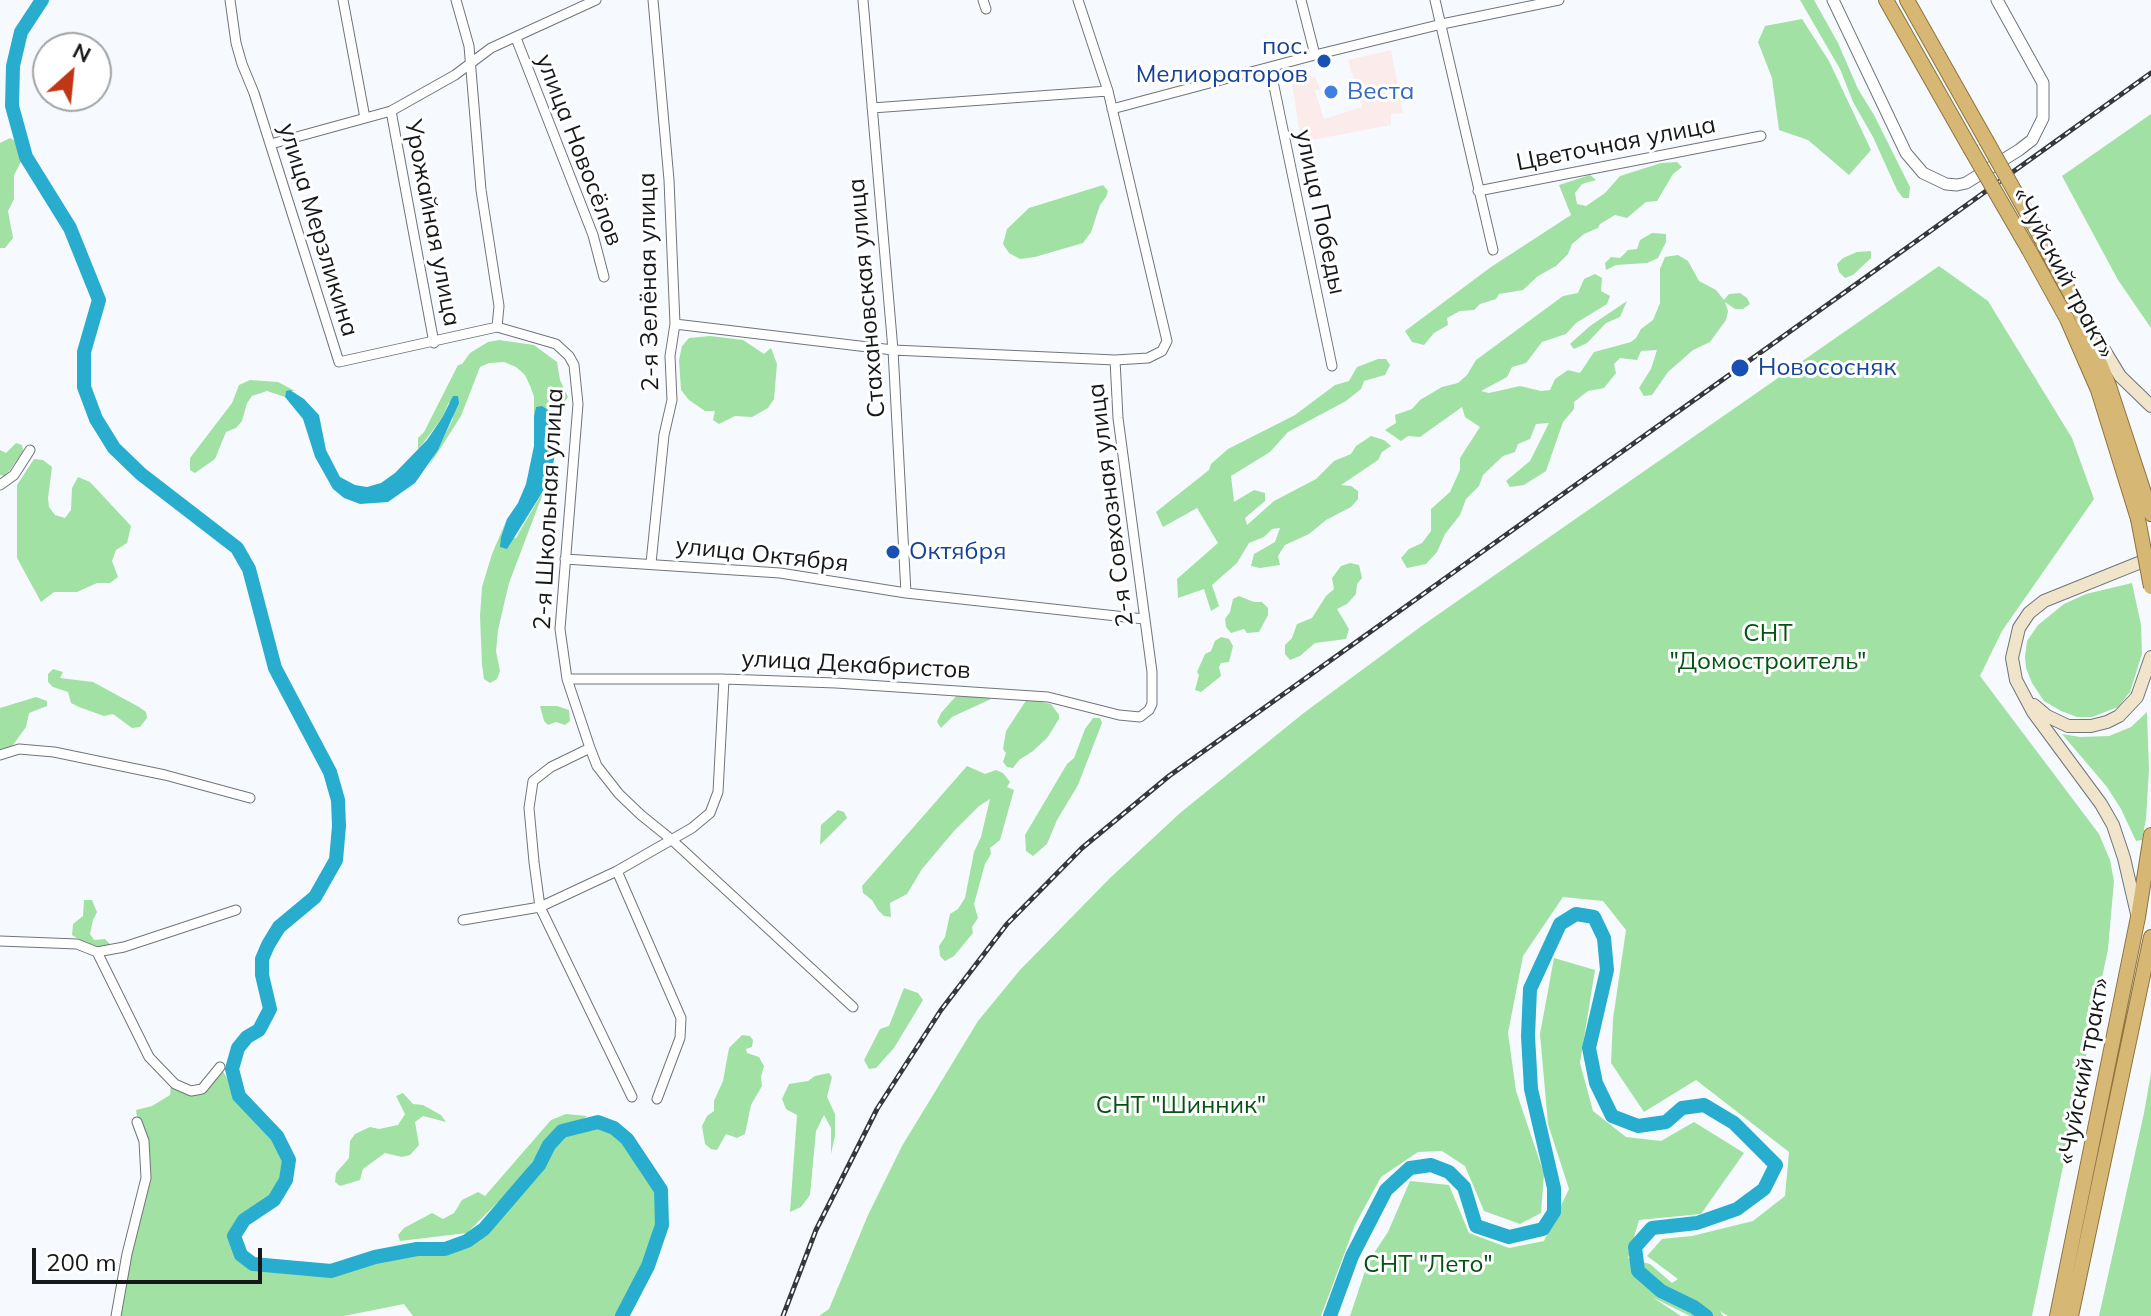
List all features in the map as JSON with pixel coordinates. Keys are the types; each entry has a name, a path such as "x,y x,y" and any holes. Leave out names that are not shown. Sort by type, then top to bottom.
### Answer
{"highway":[{"name":"«Чуйский тракт»","path":"1886,0 2067,319 2098,390 2144,517"},
{"name":"«Чуйский тракт»","path":"1907,0 2079,310 2109,386 2144,517 2151,587"},
{"name":"«Чуйский тракт»","path":"2057,1316 2138,917 2151,835"},
{"name":"«Чуйский тракт»","path":"2071,1316 2151,937"}],"main road":[{"path":"2079,310 2120,376 2151,406"},
{"path":"2138,917 2113,825 2033,712 2013,669 2013,647 2019,628 2029,613 2055,596 2151,558"},
{"path":"2021,690 2037,708 2058,722 2079,727 2091,726 2119,716 2129,707 2143,685 2151,657"}],"street":[{"name":"улица Мерзликина","path":"230,0 236,43 339,362 497,327"},
{"name":"Урожайная улица","path":"343,0 365,118"},
{"path":"456,0 469,46 481,190 499,306 497,327"},
{"path":"271,144 391,111 455,75 491,48 596,0"},
{"name":"2-я Зелёная улица","path":"651,563 664,435 672,400 670,356 675,324 669,180 653,0"},
{"name":"Стахановская улица","path":"863,0 893,350 906,593"},
{"name":"2-я Совхозная улица","path":"1078,0 1108,91 1167,341 1162,351 1148,358 1115,360 1118,418 1153,693 1149,710 1140,717"},
{"path":"1301,0 1315,55"},
{"path":"1435,0 1493,250"},
{"path":"1112,109 1442,24 1559,0"},
{"path":"1833,0 1906,153 1923,173 1946,184 1957,185 1966,183 2032,140 2043,118 2043,83 1997,0"},
{"name":"улица Новосёлов","path":"516,38 593,235 604,277"},
{"name":"улица Победы","path":"1270,67 1332,366"},
{"path":"872,108 1108,91"},
{"name":"Урожайная улица","path":"391,111 434,343"},
{"name":"Цветочная улица","path":"1478,191 1761,136"},
{"path":"675,324 893,350 1115,360"},
{"name":"2-я Школьная улица","path":"497,327 556,344 574,365 578,404 560,629 567,679 597,766 641,815 853,1007"},
{"path":"0,485 22,466 30,450"},
{"name":"улица Октября","path":"565,559 780,573 906,593 1144,619"},
{"name":"улица Декабристов","path":"567,679 724,679 999,692 1048,697 1119,715 1140,717"},
{"path":"463,920 540,907 617,871 672,840 710,813 718,792 724,679"},
{"path":"590,748 551,767 533,781 529,808 540,907 632,1097"},
{"path":"0,755 19,749 54,752 165,775 250,798"},
{"path":"617,871 681,1018 680,1038 657,1099"},
{"path":"0,941 77,944 97,952 139,942 236,910"},
{"path":"97,952 149,1057 175,1084 191,1091 202,1089 220,1067"},
{"path":"116,1316 127,1254 146,1178 144,1141 137,1122"}],"shaded area":[{"path":"1391,50 1403,113 1391,114 1391,125 1301,142 1292,83 1315,76 1320,89 1315,91 1324,119 1362,107 1348,60"}],"green space":[{"path":"1800,0 1814,0 1838,43 1858,89 1910,187 1909,198 1903,198 1897,190 1840,69"},
{"path":"1802,19 1829,61 1871,150 1849,175 1808,140 1779,130 1772,78 1758,42 1765,26"},
{"path":"2151,114 2151,328 2118,280 2062,176"},
{"path":"10,138 17,142 22,160 14,175 14,199 8,211 13,238 5,248 0,248 0,143"},
{"path":"1677,162 1682,167 1673,174 1657,201 1646,202 1627,218 1615,215 1584,234 1572,244 1568,254 1556,266 1538,276 1523,290 1499,294 1496,299 1480,304 1474,310 1460,311 1447,318 1448,325 1434,333 1424,345 1412,342 1405,331 1491,267 1571,215 1559,185 1590,175 1596,180 1582,184 1575,193 1577,204 1586,206 1605,193 1620,176 1661,163"},
{"path":"1103,185 1108,191 1106,197 1083,243 1020,259 1009,253 1003,244 1007,229 1029,208"},
{"path":"1652,233 1666,234 1666,242 1658,258 1647,263 1616,265 1606,270 1605,263 1611,257 1620,258 1628,250 1637,249 1640,240"},
{"path":"1871,251 1871,258 1853,275 1845,278 1839,272 1837,264 1843,258 1857,252"},
{"path":"1678,255 1688,261 1699,281 1716,290 1724,300 1729,294 1740,293 1750,304 1743,309 1735,309 1725,302 1728,311 1726,320 1710,342 1693,350 1668,372 1652,395 1644,396 1639,388 1651,369 1657,350 1641,351 1637,360 1620,358 1614,364 1616,373 1604,388 1588,391 1574,402 1574,409 1563,422 1546,471 1524,485 1510,487 1506,481 1530,461 1549,423 1536,424 1530,439 1518,444 1515,452 1503,456 1483,475 1437,552 1426,564 1407,568 1401,558 1409,549 1422,543 1431,531 1431,509 1450,492 1460,470 1460,458 1480,427 1465,417 1462,407 1420,437 1408,436 1401,441 1385,430 1396,423 1395,415 1412,409 1420,400 1442,387 1458,383 1476,360 1563,296 1578,293 1584,279 1595,274 1602,278 1601,291 1610,296 1607,304 1576,323 1566,334 1542,342 1526,363 1512,367 1507,377 1481,391 1489,393 1520,386 1550,390 1555,379 1568,370 1580,373 1594,352 1636,338 1641,329 1653,320 1660,303 1660,269 1665,257"},
{"path":"1939,266 1988,301 2072,438 2094,499 2002,631 1980,676 2099,834 2110,860 2114,881 2108,949 2032,1316 1728,1316 1720,1311 1723,1316 1690,1316 1652,1297 1681,1316 1350,1316 1368,1262 1388,1232 1410,1181 1449,1185 1469,1233 1509,1248 1544,1241 1569,1189 1548,1124 1540,1034 1554,958 1595,970 1580,1063 1593,1111 1626,1137 1661,1141 1694,1122 1744,1153 1701,1214 1639,1220 1628,1258 1650,1264 1672,1283 1678,1279 1647,1256 1662,1239 1692,1236 1753,1221 1785,1196 1789,1152 1696,1080 1644,1112 1611,1063 1613,1019 1626,930 1603,901 1563,897 1523,956 1508,1033 1516,1091 1544,1174 1541,1213 1520,1224 1484,1211 1465,1166 1442,1151 1418,1152 1381,1177 1355,1225 1321,1316 819,1316 829,1309 868,1215 902,1146 978,1021 1020,970 1109,879 1180,813 1305,712 1423,625"},
{"path":"1627,301 1620,317 1606,323 1587,343 1574,349 1570,344"},
{"path":"710,336 743,340 764,354 771,348 777,364 774,399 768,408 752,417 735,416 719,424 713,420 715,411 705,411 689,400 681,390 679,360 682,346 689,338"},
{"path":"499,340 534,345 557,362 560,380 568,397 565,401 555,398 556,421 551,412 536,408 534,416 531,388 525,375 516,367 504,362 489,363 480,367 461,416 427,469 453,419 449,402 442,418 418,450 418,438 458,365 488,342"},
{"path":"1386,359 1390,365 1385,375 1364,381 1361,389 1346,401 1288,432 1270,452 1231,476 1234,502 1254,490 1265,493 1265,501 1245,518 1247,525 1274,501 1316,479 1334,461 1351,454 1356,446 1371,436 1384,440 1391,446 1382,452 1378,460 1341,485 1358,491 1358,499 1351,507 1326,520 1309,534 1285,545 1278,556 1280,565 1251,566 1254,554 1275,542 1280,528 1272,529 1264,537 1249,543 1237,563 1212,585 1219,606 1211,611 1204,589 1178,598 1177,579 1218,543 1197,508 1163,527 1156,512 1209,470 1211,464 1228,449 1295,415 1335,385 1349,381 1357,367"},
{"path":"250,380 278,382 295,391 286,391 285,397 267,391 252,396 242,421 226,432 215,459 195,473 190,470 190,458 232,403 239,385"},
{"path":"16,443 22,445 23,451 10,470 4,476 0,475 0,450 6,453"},
{"path":"34,459 43,460 52,467 48,498 49,507 55,515 65,518 71,510 72,488 78,477 90,482 131,526 127,543 116,550 112,561 118,577 110,583 97,583 77,592 54,592 41,602 17,558 17,485"},
{"path":"545,488 509,583 498,630 496,651 500,671 497,679 490,683 484,679 482,665 482,587 507,519 501,537 516,538"},
{"path":"1350,563 1359,565 1362,578 1357,584 1356,594 1337,609 1349,629 1346,639 1315,643 1290,660 1285,654 1285,645 1292,638 1297,624 1312,618 1334,589 1332,578 1341,566"},
{"path":"2132,583 2141,625 2142,654 2130,692 2118,707 2092,717 2077,717 2044,701 2032,683 2025,657 2027,641 2038,625 2064,604 2086,594"},
{"path":"1239,596 1262,602 1268,608 1268,615 1259,632 1247,633 1244,629 1231,633 1226,627 1225,619 1233,599"},
{"path":"1221,637 1229,639 1233,646 1229,662 1221,663 1221,676 1201,692 1195,690 1197,672 1205,654"},
{"path":"53,669 63,672 60,678 93,682 139,707 146,712 147,718 140,727 132,728 113,714 104,716 71,703 68,692 48,682 48,674"},
{"path":"957,695 984,695 991,699 952,717 941,728 937,722 941,713"},
{"path":"36,697 47,701 47,706 29,713 26,727 13,745 0,751 0,708"},
{"path":"1027,699 1051,704 1059,719 1047,738 1033,751 1013,768 1007,767 1003,762 1006,731"},
{"path":"540,706 569,710 570,721 565,725 556,722 548,725"},
{"path":"2147,712 2149,770 2146,819 2142,840 2136,841 2107,787 2062,734 2109,736 2131,727"},
{"path":"1093,718 1100,718 1102,723 1078,785 1047,844 1033,856 1026,851 1025,835 1067,764 1074,758 1085,729"},
{"path":"967,766 985,774 996,770 1003,773 1010,782 1007,787 1014,790 1000,840 990,848 991,854 985,864 974,904 978,918 972,927 973,933 954,956 945,961 940,956 939,946 945,937 950,914 958,909 965,898 974,852 990,799 954,831 922,869 907,894 890,903 891,917 884,916 878,910 863,893 862,886"},
{"path":"838,810 844,812 847,818 820,845 821,825"},
{"path":"84,900 92,900 97,912 90,934 94,940 105,939 112,946 95,949 72,935 73,924 83,916"},
{"path":"904,988 918,993 923,1000 894,1048 876,1068 869,1069 864,1060 880,1029 889,1026"},
{"path":"742,1035 750,1036 753,1040 752,1047 746,1049 747,1053 759,1057 764,1066 762,1086 751,1105 745,1134 737,1138 726,1134 717,1150 711,1149 705,1144 702,1126 714,1111 729,1048"},
{"path":"220,1067 239,1096 277,1136 289,1160 286,1180 274,1200 241,1226 235,1236 241,1255 254,1264 331,1271 375,1257 417,1249 445,1249 467,1241 484,1229 539,1165 549,1145 562,1131 598,1122 614,1128 627,1139 661,1190 660,1232 648,1266 622,1316 413,1316 404,1304 344,1316 116,1316 146,1178 136,1110 152,1106 170,1095 171,1084 202,1089"},
{"path":"829,1073 832,1077 827,1097 835,1114 831,1154 831,1128 824,1115 816,1131 810,1195 801,1207 790,1212 797,1115 786,1109 782,1099 789,1084"},
{"path":"2151,1073 2151,1316 2099,1316 2144,1113"},
{"path":"403,1093 413,1104 423,1105 441,1115 446,1122 423,1116 415,1122 419,1145 410,1155 402,1157 385,1153 363,1169 360,1180 340,1186 335,1182 336,1173 349,1158 350,1141 355,1134 370,1127 379,1129 398,1125 405,1114 396,1096"},
{"path":"566,1114 587,1116 579,1123 558,1128 513,1187 467,1233 400,1241 398,1235 404,1228 432,1213 443,1219 454,1213 462,1200 478,1192 485,1196 551,1120"}],"water":[{"path":"290,390 319,415 326,450 340,477 367,487 381,483 395,473 427,440 453,396 458,396 459,403 438,450 415,483 388,502 360,504 344,498 333,489 315,457 303,419 285,397 286,391"},
{"path":"542,406 551,412 556,421 558,442 553,464 545,488 507,549 500,547 501,537 526,484 534,446 534,416 536,407"}],"waterway":[{"path":"42,0 21,32 13,66 12,106 26,157 70,228 99,300 84,352 84,387 96,419 114,448 141,474 237,548 249,569 275,668 330,772 338,800 336,860 315,897 279,927 268,945 262,959 262,975 270,1009 259,1030 247,1037 238,1048 232,1069 239,1096 277,1136 289,1160 286,1180 274,1200 244,1220 234,1236 241,1255 253,1264 331,1271 375,1257 417,1249 445,1249 467,1241 484,1229 539,1165 549,1145 562,1131 598,1122 614,1128 627,1139 661,1190 662,1225 648,1266 622,1316"},
{"path":"1330,1316 1352,1256 1386,1190 1410,1168 1431,1165 1449,1172 1464,1187 1476,1226 1509,1237 1543,1229 1554,1212 1554,1188 1531,1089 1528,1036 1530,989 1560,924 1576,914 1594,917 1604,938 1607,970 1589,1048 1596,1083 1612,1116 1638,1126 1666,1122 1682,1108 1704,1105 1734,1123 1776,1165 1764,1189 1737,1209 1697,1223 1652,1228 1635,1247 1638,1271 1661,1291 1706,1316"}],"railway":[{"path":"783,1316 816,1230 877,1109 941,1010 1007,924 1082,848 1169,776 2151,73"}],"place":[{"name":"пос. Мелиораторов","path":"1324,61"},
{"name":"Веста","path":"1331,92"},
{"name":"Новососняк","path":"1740,368"},
{"name":"Октября","path":"893,552"}],"park label":[{"name":"СНТ \"Домостроитель\"","path":"1768,648"},
{"name":"СНТ \"Шинник\"","path":"1181,1106"},
{"name":"СНТ \"Лето\"","path":"1428,1265"}]}
